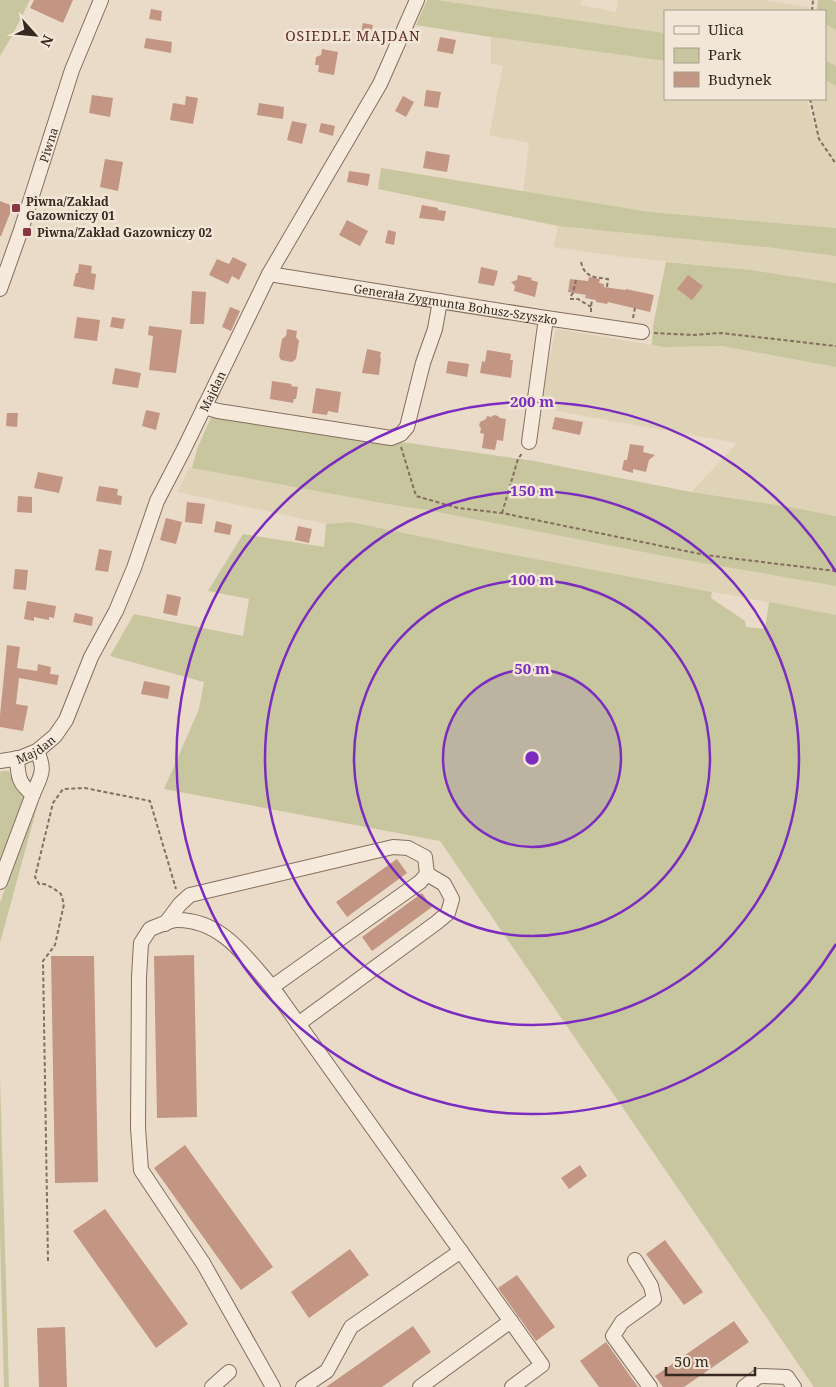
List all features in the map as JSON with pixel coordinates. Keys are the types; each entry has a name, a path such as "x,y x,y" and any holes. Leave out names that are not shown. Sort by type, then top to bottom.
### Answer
{"street":[{"name":"Piwna","path":"0,289 21,230 72,70 101,0"},
{"name":"Majdan","path":"0,760 17,758 37,751 55,736 66,720 91,657 116,610 134,568 157,501 270,274 380,84 417,0"},
{"name":"Generała Zygmunta Bohusz-Szyszko","path":"270,274 546,318 637,327"},
{"path":"204,407 218,411 391,438 401,434 407,427 423,364 435,330 440,301"},
{"path":"529,442 546,318"},
{"path":"0,882 43,768 37,751"},
{"path":"17,758 20,780 23,786 33,794"},
{"path":"166,924 180,904 190,895 393,847 408,848 425,857 427,874 420,882 272,987"},
{"path":"298,1024 448,913 452,900 444,884 427,874"},
{"path":"273,1387 203,1263 141,1170 138,1128 141,943 150,928 175,920 198,923 219,931 241,950 272,987 542,1364 512,1387"},
{"path":"303,1387 327,1371 351,1327 461,1251"},
{"path":"635,1260 651,1286 654,1299 622,1322 613,1336 650,1387"},
{"path":"420,1387 511,1321"},
{"path":"212,1387 229,1372"},
{"path":"744,1387 759,1376 788,1377 794,1387"}],"path":[{"path":"810,100 819,139 836,164"},
{"path":"581,262 589,276 608,279 607,287"},
{"path":"576,280 570,297 584,302 590,307"},
{"path":"573,293 576,299"},
{"path":"635,308 637,327 692,335 720,333 836,346"},
{"path":"401,434 400,449 416,496 458,508 502,513 705,555 836,571"},
{"path":"502,513 518,459 529,442"},
{"path":"48,1261 43,961 55,945 64,904 61,894 53,888 40,884 35,877 53,803 63,789 85,788 150,801 180,904"}],"shaded area":[{"path":"436,0 581,0 581,5 616,12 618,0 762,0 808,7 810,10 664,10 664,33"},
{"path":"826,25 836,30 836,66 826,61"},
{"path":"491,37 664,61 664,100 807,100 816,134 811,100 826,100 826,81 836,86 836,228 650,212 523,192 529,143 489,135 503,66 491,64"},
{"path":"558,226 836,256 836,283 751,270 624,257 554,247"},
{"path":"556,329 664,347 722,346 836,367 836,516 691,492 737,443 539,408"},
{"path":"189,467 427,510 674,558 836,586 836,615 477,548 351,522 326,524 178,492"}],"green space":[{"path":"0,0 30,0 0,56"},
{"path":"427,0 436,0 664,33 664,61 491,37 416,25"},
{"path":"818,0 832,0 836,2 836,30 826,25 826,10 817,10"},
{"path":"826,61 836,66 836,86 826,81"},
{"path":"381,168 650,212 836,228 836,256 558,226 378,189"},
{"path":"666,262 751,270 836,283 836,367 722,346 664,347 652,345 653,326"},
{"path":"212,415 534,461 691,492 836,516 836,586 674,558 427,510 192,468 197,449"},
{"path":"351,522 477,548 712,592 711,598 745,621 746,627 765,629 769,602 836,615 836,1387 814,1387 440,841 164,789 199,709 204,682 110,656 134,614 243,636 249,599 208,591 243,534 324,547 326,524"},
{"path":"48,767 0,943 0,903"},
{"path":"9,771 11,777 14,776 25,797 0,867 0,772"},
{"path":"0,1076 9,1387 4,1387 0,1235"}],"building":[{"path":"34,0 73,0 63,23 30,8"},
{"path":"151,9 162,11 161,21 149,19"},
{"path":"363,23 373,25 368,43 359,41"},
{"path":"440,37 456,40 453,54 437,51"},
{"path":"146,38 172,42 171,53 144,48"},
{"path":"322,49 338,52 334,75 318,72 319,65 315,65 316,57 321,55"},
{"path":"426,90 441,92 438,108 424,106"},
{"path":"92,95 113,98 110,117 89,113"},
{"path":"186,96 198,98 193,124 170,120 173,103 185,105"},
{"path":"403,96 414,102 406,117 395,111"},
{"path":"259,103 284,107 283,119 257,115"},
{"path":"292,121 307,124 302,144 287,140"},
{"path":"321,123 335,126 333,136 319,132"},
{"path":"426,151 450,155 447,172 423,168"},
{"path":"105,159 123,162 118,191 100,187"},
{"path":"349,171 370,174 368,186 347,182"},
{"path":"0,201 13,206 1,236 0,236"},
{"path":"422,205 446,211 444,221 419,218"},
{"path":"347,220 368,231 360,246 339,235"},
{"path":"388,230 396,232 394,245 385,243"},
{"path":"233,257 247,264 239,280 232,276 228,284 209,275 217,259 229,264"},
{"path":"79,264 92,266 91,273 96,274 94,290 73,286"},
{"path":"481,267 498,271 494,286 478,283"},
{"path":"518,275 532,278 531,280 538,282 535,297 514,291 515,286 511,282 517,280"},
{"path":"688,275 703,286 692,300 677,289"},
{"path":"589,277 600,279 599,283 604,284 604,287 626,289 654,295 650,312 608,302 607,304 596,302 596,300 585,298 586,295 568,292 570,279 588,281"},
{"path":"192,291 206,292 204,324 190,324"},
{"path":"230,307 240,311 231,331 222,327"},
{"path":"77,317 100,320 97,341 74,338"},
{"path":"112,317 125,319 123,329 110,327"},
{"path":"149,326 182,330 176,373 149,370 153,336 148,335"},
{"path":"287,329 297,331 296,337 299,341 296,359 292,362 281,360 279,356 282,339 286,336"},
{"path":"367,349 381,352 379,375 362,373"},
{"path":"487,350 511,354 510,360 513,360 511,378 480,373 482,361 485,362"},
{"path":"448,361 469,364 467,377 446,373"},
{"path":"115,368 141,373 138,388 112,384"},
{"path":"272,381 292,384 291,386 298,387 296,399 294,399 293,403 270,399"},
{"path":"316,388 341,392 338,413 328,411 327,415 312,413"},
{"path":"146,410 160,413 156,430 142,426"},
{"path":"7,413 18,413 17,427 6,426"},
{"path":"494,415 506,419 503,441 497,440 495,450 482,448 484,434 480,433 480,422 486,419 487,416 491,417"},
{"path":"555,417 583,422 580,435 552,429"},
{"path":"630,444 644,446 643,452 655,455 649,460 646,472 633,469 633,473 622,470 624,460 627,460"},
{"path":"38,472 63,477 59,493 34,488"},
{"path":"99,486 118,489 117,495 122,496 121,505 96,501"},
{"path":"18,496 32,497 32,513 17,512"},
{"path":"187,502 205,504 202,524 185,522"},
{"path":"166,518 182,522 176,544 160,540"},
{"path":"216,521 232,525 230,535 214,532"},
{"path":"298,526 312,529 309,543 295,540"},
{"path":"99,549 112,551 108,572 95,570"},
{"path":"15,569 28,570 26,590 13,589"},
{"path":"167,594 181,597 177,616 163,613"},
{"path":"27,601 56,606 54,618 49,617 49,620 34,617 34,621 24,619"},
{"path":"75,613 93,617 92,626 73,622"},
{"path":"7,645 20,647 17,668 37,671 38,664 51,667 50,674 59,675 57,685 19,678 16,704 28,706 23,731 0,727"},
{"path":"144,681 170,686 168,699 141,694"},
{"path":"397,859 407,873 347,917 336,902"},
{"path":"422,893 432,907 372,951 362,937"},
{"path":"194,955 197,1117 157,1118 154,956"},
{"path":"51,956 94,956 98,1182 55,1183"},
{"path":"185,1145 273,1267 241,1290 154,1168"},
{"path":"580,1165 587,1176 569,1189 561,1178"},
{"path":"105,1209 188,1324 156,1348 73,1231"},
{"path":"665,1240 703,1292 684,1305 646,1254"},
{"path":"350,1249 369,1275 309,1318 291,1292"},
{"path":"517,1275 555,1327 536,1341 498,1288"},
{"path":"734,1321 749,1342 684,1387 663,1387 655,1376"},
{"path":"413,1326 431,1352 382,1387 326,1387"},
{"path":"65,1327 67,1387 39,1387 37,1328"},
{"path":"606,1342 638,1387 599,1387 580,1361"}],"place":[{"name":"Piwna/Zakład Gazowniczy 01","path":"16,208"},
{"name":"Piwna/Zakład Gazowniczy 02","path":"27,232"}],"district":[{"name":"OSIEDLE MAJDAN","path":"353,35"}]}
